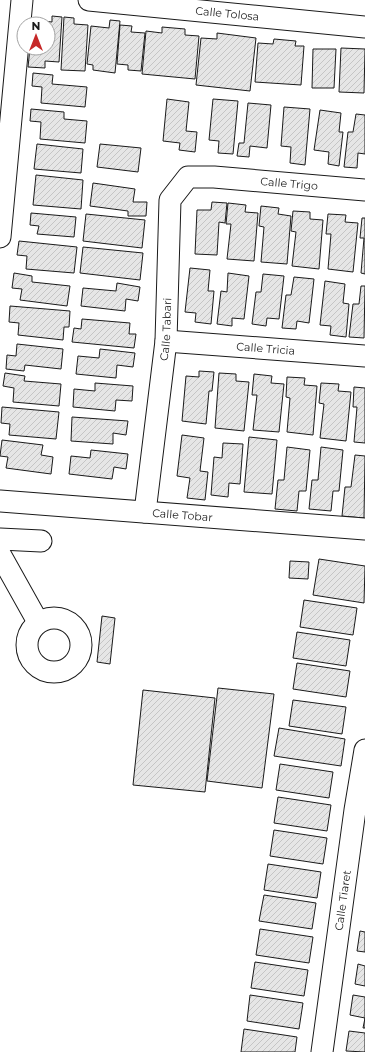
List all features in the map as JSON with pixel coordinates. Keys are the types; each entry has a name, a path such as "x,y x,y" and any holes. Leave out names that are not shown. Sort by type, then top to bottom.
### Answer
{"street":[{"path":"0,237 22,0"},
{"name":"Calle Tolosa","path":"89,0 365,27"},
{"name":"Calle Tabari","path":"145,512 166,341 170,200 188,177 214,177"},
{"name":"Calle Trigo","path":"214,177 365,190"},
{"name":"Calle Tricia","path":"166,341 365,356"},
{"name":"Calle Tobar","path":"0,500 365,530"},
{"path":"0,539 41,541"},
{"path":"0,554 38,622"},
{"name":"Calle Tiaret","path":"322,1052 360,810 365,750"}],"building":[{"path":"56,16 62,17 59,62 45,61 45,68 28,67 29,56 56,56"},
{"path":"64,17 74,18 74,24 88,25 85,71 61,70"},
{"path":"110,20 120,21 115,73 93,70 93,65 87,64 91,26 109,28"},
{"path":"120,25 132,26 131,32 145,33 141,71 128,70 128,65 117,64"},
{"path":"162,27 185,29 185,35 199,36 195,79 142,74 146,31 162,33"},
{"path":"217,33 256,38 250,91 196,85 201,38 217,39"},
{"path":"274,39 296,41 295,46 304,46 301,85 255,82 258,43 273,44"},
{"path":"341,48 365,49 364,93 339,92"},
{"path":"313,49 336,49 334,88 312,88"},
{"path":"33,73 53,75 52,84 87,87 85,107 41,103 42,87 32,86"},
{"path":"167,99 189,102 186,131 197,132 195,152 179,150 180,143 163,141"},
{"path":"213,99 238,101 233,154 218,153 219,141 209,140"},
{"path":"248,103 271,105 267,148 250,146 249,157 237,156 239,143 244,143"},
{"path":"284,107 310,109 305,165 290,163 291,147 281,146"},
{"path":"31,109 64,112 64,119 87,121 85,143 40,139 41,122 30,121"},
{"path":"320,110 341,113 339,132 343,132 339,166 328,164 329,152 314,150"},
{"path":"356,114 365,115 365,154 358,153 357,168 344,167 348,132 353,132"},
{"path":"37,144 83,149 81,173 34,169"},
{"path":"100,144 141,148 138,172 97,167"},
{"path":"36,175 83,180 81,209 33,205"},
{"path":"93,183 135,189 133,202 147,202 146,216 128,216 128,211 90,206"},
{"path":"212,202 227,203 225,223 219,222 217,255 195,254 197,210 211,210"},
{"path":"228,203 246,205 245,212 258,213 254,261 227,259 231,224 226,224"},
{"path":"261,206 279,208 278,214 291,216 287,264 261,262 264,227 259,226"},
{"path":"293,211 310,212 310,219 323,220 319,269 292,266 296,232 291,231"},
{"path":"31,213 76,217 74,237 37,234 39,226 30,225"},
{"path":"86,214 145,220 142,248 83,241"},
{"path":"328,214 346,215 345,222 358,223 353,272 328,269 331,234 326,234"},
{"path":"362,218 365,218 365,274 361,273 364,238 360,238"},
{"path":"19,241 77,247 74,273 26,269 27,256 17,255"},
{"path":"83,247 143,253 140,280 80,273"},
{"path":"190,268 210,270 208,291 214,291 211,324 195,322 196,313 185,312"},
{"path":"14,273 32,276 32,282 70,286 67,306 20,300 22,289 12,288"},
{"path":"228,273 249,276 244,319 232,318 232,326 217,324 221,291 227,292"},
{"path":"263,274 284,276 279,319 267,318 266,326 252,324 256,292 261,292"},
{"path":"294,277 314,279 309,323 297,321 296,329 282,328 286,295 291,295"},
{"path":"325,281 345,284 343,303 349,304 346,337 330,335 331,326 320,325"},
{"path":"117,283 140,287 138,301 126,299 125,311 81,306 83,288 116,291"},
{"path":"361,286 365,286 364,338 349,337 353,304 359,304"},
{"path":"10,306 70,311 69,327 64,327 63,340 18,335 19,323 9,322"},
{"path":"82,319 130,323 129,334 136,334 134,348 72,342 74,328 81,329"},
{"path":"17,344 63,349 61,369 25,365 24,371 6,369 7,355 16,356"},
{"path":"100,349 135,353 133,367 117,365 116,378 76,374 78,356 99,358"},
{"path":"199,371 214,372 212,391 209,391 206,424 182,421 186,376 199,377"},
{"path":"5,373 25,376 24,381 61,384 59,406 13,402 14,388 3,386"},
{"path":"219,373 236,374 236,381 249,382 244,431 215,428"},
{"path":"254,374 272,376 271,383 284,384 279,432 253,430 257,395 252,395"},
{"path":"287,377 305,378 304,385 317,386 313,435 287,432 290,398 286,397"},
{"path":"95,383 133,386 132,401 116,400 115,411 73,407 74,389 95,391"},
{"path":"321,383 339,384 338,391 351,392 346,441 320,438 324,404 319,403"},
{"path":"354,387 365,388 365,443 354,442 357,407 353,407"},
{"path":"2,407 59,412 56,439 9,435 10,424 1,423"},
{"path":"72,417 128,421 126,435 113,433 113,444 71,441"},
{"path":"182,435 204,438 200,471 208,472 205,500 187,498 190,478 177,476"},
{"path":"249,437 277,440 272,494 244,492"},
{"path":"2,440 43,445 41,455 53,457 51,474 6,468 8,457 0,456"},
{"path":"223,443 243,444 240,484 229,483 228,497 211,495 214,457 222,458"},
{"path":"287,447 310,450 306,491 299,491 297,511 275,509 278,480 284,480"},
{"path":"321,447 343,450 339,491 333,491 331,511 309,509 312,480 318,480"},
{"path":"91,450 128,454 126,469 114,467 112,479 69,474 71,456 90,458"},
{"path":"355,455 365,456 364,518 342,516 345,487 351,487"},
{"path":"319,559 365,566 364,603 313,595"},
{"path":"290,561 309,562 308,579 289,578"},
{"path":"304,600 357,608 353,635 300,627"},
{"path":"102,616 115,618 110,664 97,662"},
{"path":"297,632 350,640 346,666 293,658"},
{"path":"297,663 350,671 346,697 293,689"},
{"path":"218,688 274,694 262,788 207,781"},
{"path":"143,690 215,698 205,792 133,785"},
{"path":"293,700 346,707 342,734 289,726"},
{"path":"279,728 345,739 341,766 274,756"},
{"path":"280,764 333,772 329,798 276,790"},
{"path":"278,797 331,805 327,831 274,823"},
{"path":"274,830 327,838 323,864 270,856"},
{"path":"268,864 321,872 317,898 264,890"},
{"path":"264,895 316,903 312,929 259,921"},
{"path":"260,929 313,937 309,963 256,955"},
{"path":"360,931 365,932 365,952 357,951"},
{"path":"255,962 308,970 304,996 251,988"},
{"path":"358,964 365,966 365,986 355,984"},
{"path":"250,995 303,1003 299,1029 247,1021"},
{"path":"353,995 365,997 365,1018 350,1015"},
{"path":"244,1029 297,1037 295,1052 241,1052"},
{"path":"349,1031 365,1033 365,1052 346,1051"}]}
